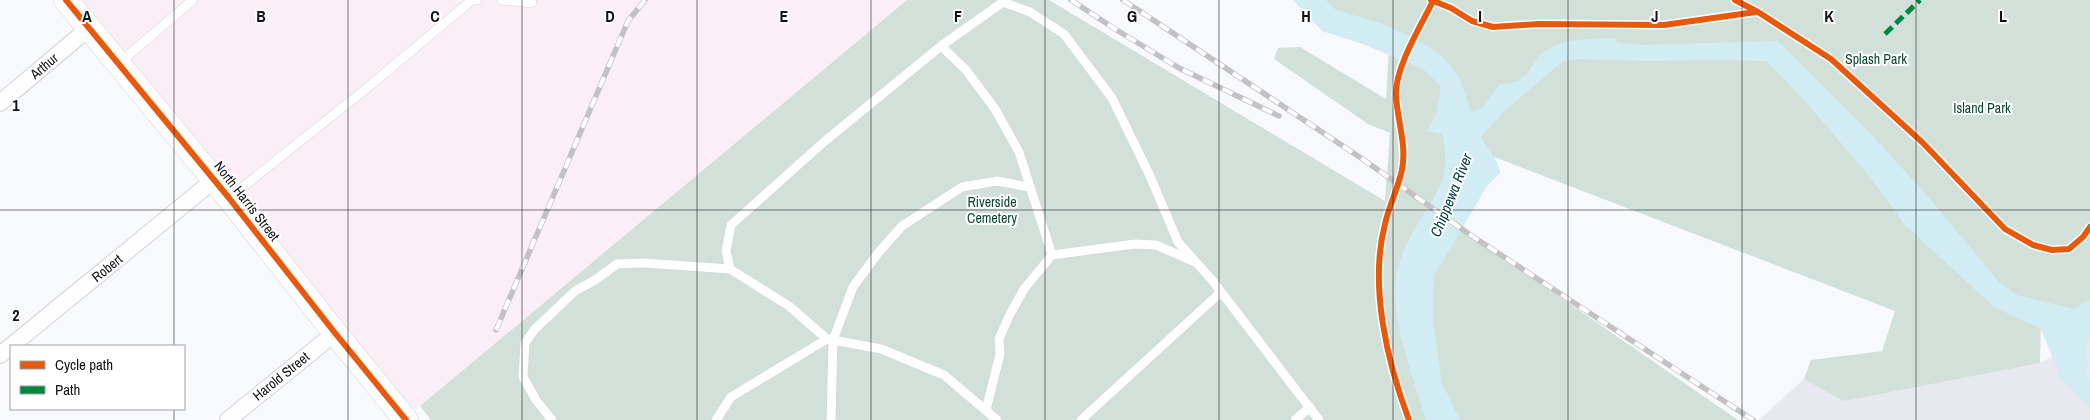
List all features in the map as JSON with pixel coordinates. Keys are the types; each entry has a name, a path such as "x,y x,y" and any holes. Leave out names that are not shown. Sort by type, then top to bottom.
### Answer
{"street":[{"name":"North Harris Street","path":"66,0 229,198 406,420"},
{"name":"Arthur","path":"0,103 89,28"},
{"name":"Robert","path":"12,345 214,180"},
{"name":"Harold Street","path":"228,420 335,333"},
{"name":"Robert","path":"0,355 10,347"}],"lane":[{"path":"119,64 193,0"},
{"path":"229,198 367,88 472,0 477,0"},
{"path":"502,0 532,3"},
{"path":"730,269 726,251 731,225 825,141 940,46 1003,2 1030,12 1064,34 1112,98 1150,176 1178,242 1221,292 1319,420"},
{"path":"940,46 966,70 995,109 1020,152 1029,187 1052,255"},
{"path":"831,420 830,339 853,287 878,253 902,226 962,187 997,181 1029,187"},
{"path":"986,410 1000,354 999,339 1024,289 1052,255 1126,245 1156,245 1198,263"},
{"path":"552,420 536,400 523,377 525,343 535,329 575,291 595,280 617,264 645,263 730,269 789,306 830,339 880,349 944,375 997,420"},
{"path":"1081,420 1221,292"},
{"path":"716,420 731,397 830,339"},
{"path":"1295,420 1310,407"}],"shaded area":[{"path":"61,0 907,0 420,406 402,415"},
{"path":"2090,336 2090,420 1759,420 1804,379 1844,400 2040,363"}],"green space":[{"path":"907,0 1049,0 1385,201 1390,133 1368,124 1274,59 1278,48 1300,47 1386,99 1389,48 1304,0 2090,0 2090,316 2041,317 2040,363 1844,401 1804,379 1811,360 1882,351 1895,311 1471,148 1444,217 1738,420 431,420 420,406"}],"water":[{"name":"Chippewa River","path":"1293,0 1326,0 1336,10 1380,23 1410,36 1440,54 1460,78 1471,112 1482,108 1500,84 1519,80 1525,76 1543,53 1565,42 1615,38 1617,42 1642,45 1778,41 1871,134 1930,199 1999,282 2017,295 2074,309 2090,299 2090,339 2085,350 2088,363 2086,371 2090,381 2090,408 2061,378 2041,329 1994,307 1904,224 1868,174 1803,99 1767,61 1577,59 1563,61 1509,107 1481,136 1495,158 1500,173 1487,186 1434,276 1433,321 1442,383 1460,420 1426,420 1402,342 1395,301 1399,264 1412,234 1440,186 1444,174 1445,153 1442,134 1427,131 1437,113 1441,86 1423,69 1363,44 1322,31"}],"railway":[{"path":"496,330 628,21 645,0"},
{"path":"1071,0 1179,68 1279,116"},
{"path":"1123,0 1361,158 1469,234 1753,420"}],"marked path":[{"path":"1885,34 1920,0"}],"cycle path":[{"path":"66,0 229,198 406,420"},
{"path":"1431,0 1451,8 1472,21 1493,27 1539,24 1664,25 1756,12"},
{"path":"1735,0 1758,12 1831,59 1922,142 2005,229 2033,245 2052,250 2069,249 2083,237 2090,227"},
{"path":"1409,420 1388,349 1380,298 1379,272 1385,224 1402,170 1403,160 1403,141 1396,95 1397,84 1404,60 1433,1"}],"park label":[{"name":"Splash Park","path":"1876,59"},
{"name":"Island Park","path":"1982,108"},
{"name":"Riverside Cemetery","path":"992,210"}]}
